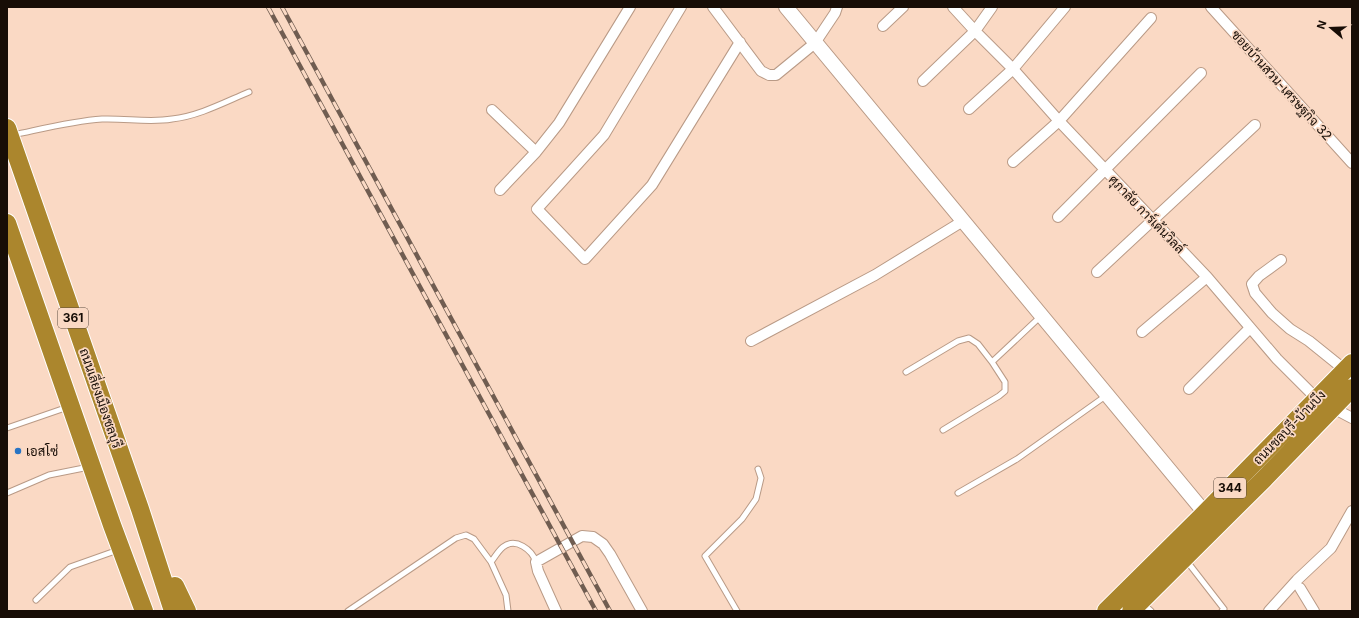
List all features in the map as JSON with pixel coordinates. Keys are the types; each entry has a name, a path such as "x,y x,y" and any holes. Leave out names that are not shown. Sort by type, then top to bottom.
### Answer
{"highway":[{"name":"ถนนเลี่ยงเมืองชลบุรี","path":"8,132 140,509 173,611"},
{"name":"361","path":"7,223 112,525 144,611"},
{"name":"ถนนชลบุรี-บ้านบึง","path":"1106,611 1205,513 1348,366"},
{"name":"ถนนชลบุรี-บ้านบึง","path":"1141,608 1184,558 1345,398"},
{"name":"ถนนเลี่ยงเมืองชลบุรี","path":"140,509 187,611"},
{"name":"361","path":"112,525 131,611"}],"street":[{"path":"500,190 536,152 559,123 630,7"},
{"path":"681,7 604,135 537,209 585,259 652,186 740,42"},
{"path":"713,7 761,70 769,75 776,75 815,43 834,9"},
{"path":"786,7 1205,513"},
{"path":"883,26 903,7"},
{"name":"ศุภาลัย การ์เด้นวิลล์","path":"953,7 1013,69 1105,170 1207,277 1277,359 1317,399"},
{"path":"923,81 975,31 992,7"},
{"path":"969,109 1013,69 1065,7"},
{"name":"ซอยบ้านสวน-เศรษฐกิจ 32","path":"1211,7 1352,163"},
{"path":"1013,162 1059,120 1152,18"},
{"path":"1058,217 1201,73"},
{"path":"492,110 536,152"},
{"path":"1097,272 1154,221 1255,125"},
{"path":"751,341 875,275 963,221"},
{"path":"1281,260 1259,276 1252,284 1255,293 1272,313 1290,329 1348,366"},
{"path":"1142,332 1207,277"},
{"path":"1189,389 1250,328"},
{"path":"1345,398 1352,418"},
{"path":"1269,611 1297,580 1331,548 1352,511"},
{"path":"556,611 538,571 536,562 582,536 593,537 603,544 642,611"},
{"path":"1300,588 1314,611"}],"lane":[{"path":"8,132 102,119 156,121 173,119 193,115 249,92"},
{"path":"992,362 1042,316"},
{"path":"906,372 958,341 969,338 978,344 1005,382 1005,391 999,396 943,430"},
{"path":"958,492 1017,459 1107,395"},
{"path":"7,428 71,406"},
{"path":"7,493 49,475 92,466"},
{"path":"737,611 705,556 742,519 756,498 761,478 758,469"},
{"path":"348,611 456,538 466,535 474,539 491,562 506,595 508,611"},
{"path":"491,562 504,546 515,544 524,546 534,555 536,562"},
{"path":"36,600 70,567 118,550"},
{"path":"1184,558 1224,609 1222,611"}],"railway":[{"path":"268,7 596,611"},
{"path":"282,7 610,611"}],"place":[{"name":"เอสโซ่","path":"18,451"}]}
